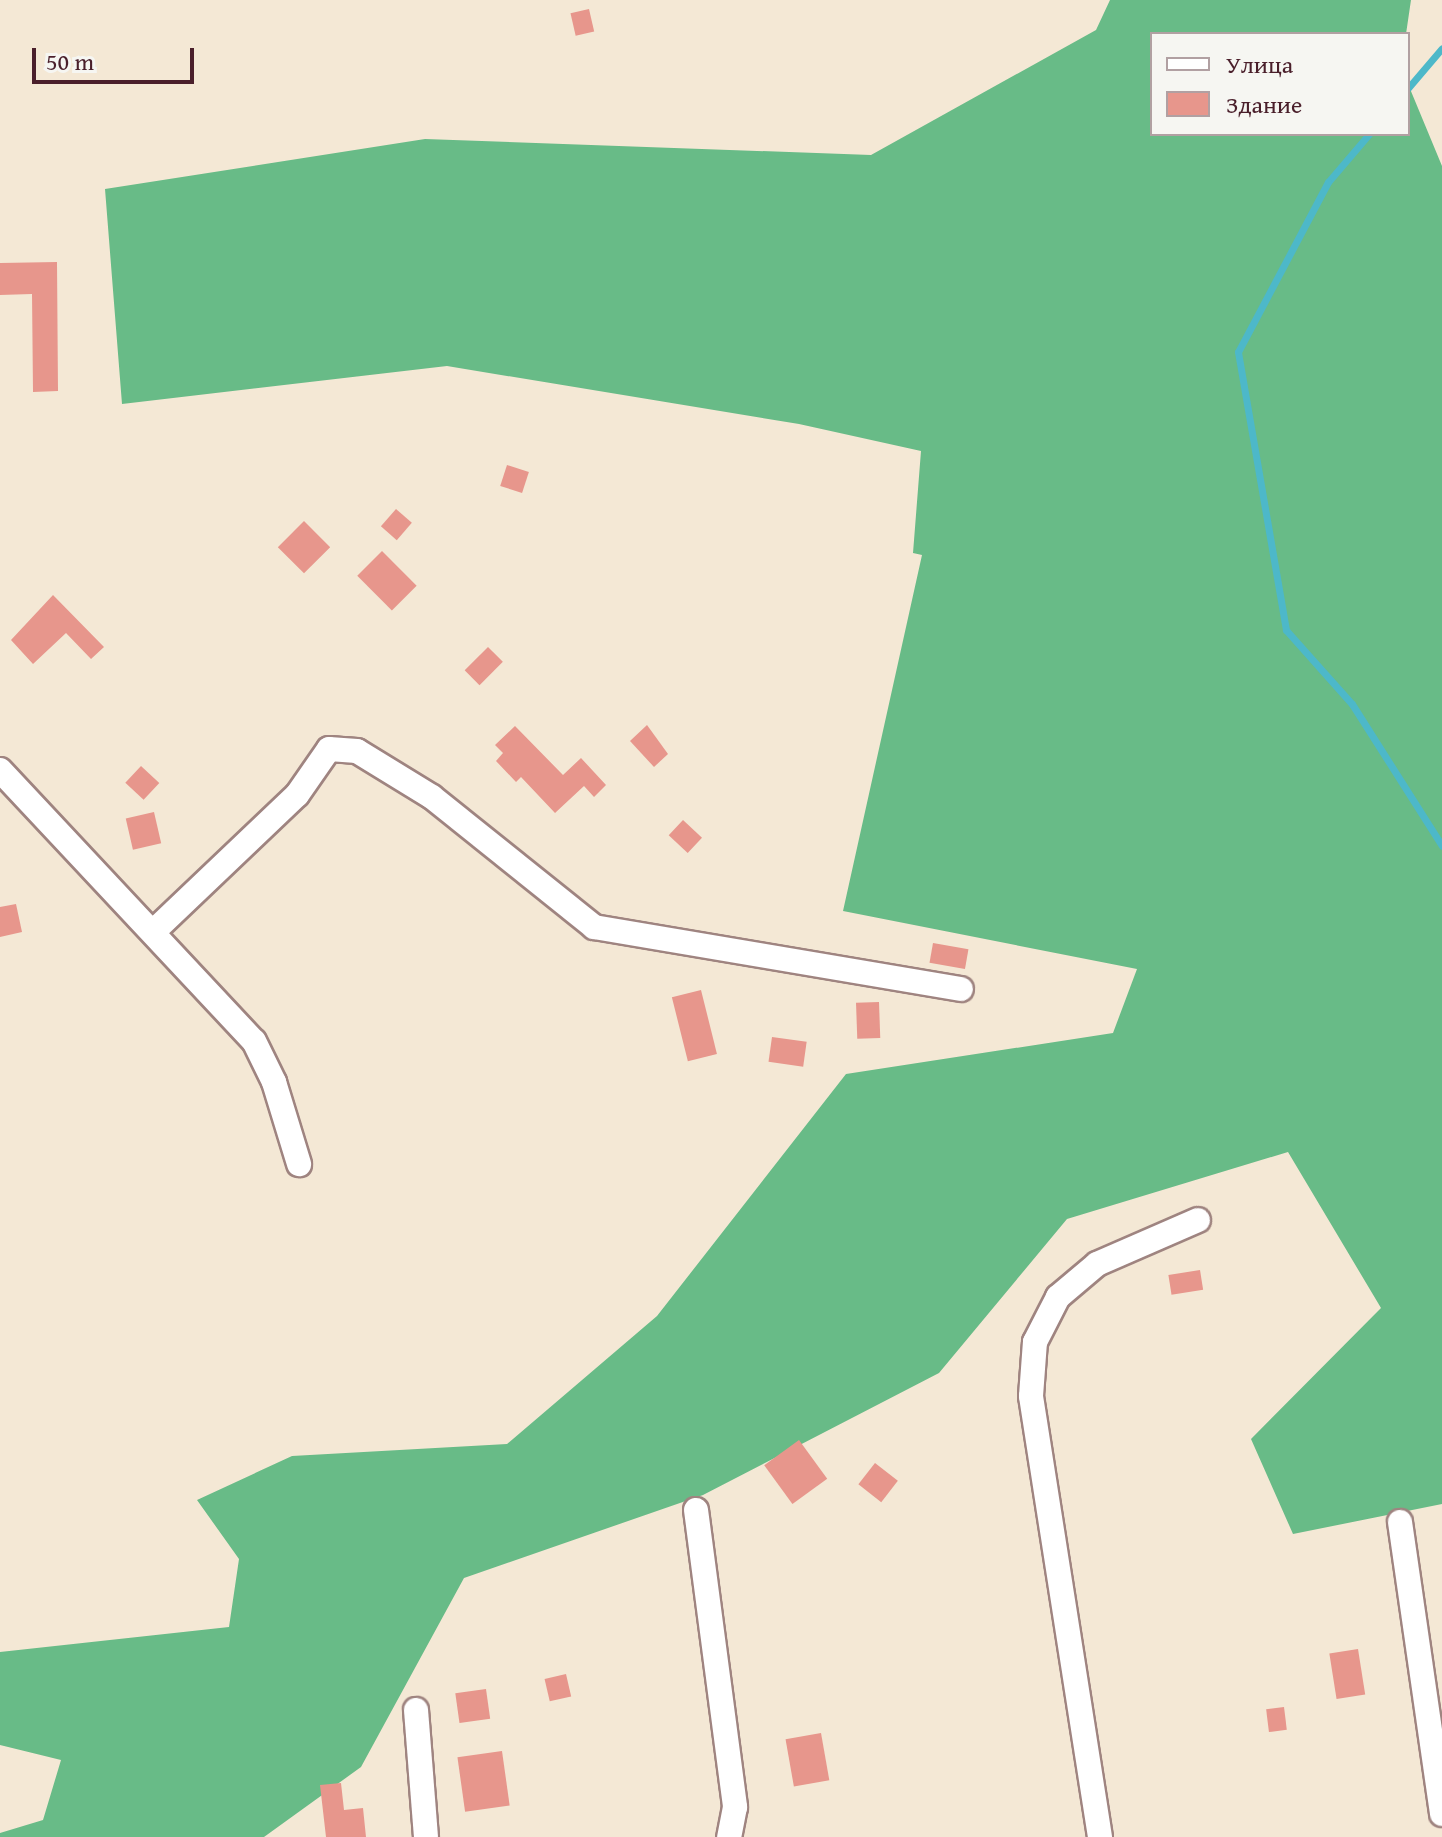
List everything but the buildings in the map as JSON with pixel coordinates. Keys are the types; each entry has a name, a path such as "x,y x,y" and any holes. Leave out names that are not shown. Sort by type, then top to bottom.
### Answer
{"street":[{"path":"154,931 297,795 329,749 357,751 432,797 594,927 961,989"},
{"path":"0,770 254,1041 274,1082 299,1164"},
{"path":"1100,1837 1031,1396 1035,1342 1058,1297 1097,1264 1198,1220"},
{"path":"696,1510 735,1807 729,1837"},
{"path":"1400,1522 1442,1814"},
{"path":"416,1710 426,1837"}],"green space":[{"path":"1110,0 1411,0 1406,32 1150,32 1150,136 1410,136 1410,89 1442,166 1442,1504 1293,1534 1251,1439 1381,1308 1288,1152 1067,1219 939,1373 703,1495 464,1578 361,1767 264,1837 0,1837 0,1833 43,1820 61,1760 0,1745 0,1652 229,1627 239,1559 197,1500 292,1456 507,1444 657,1316 846,1074 1113,1033 1137,969 843,911 922,555 913,553 921,451 799,424 447,366 122,404 105,189 425,139 871,155 1096,30"}],"waterway":[{"path":"1410,86 1442,48"},
{"path":"1367,136 1328,182 1238,352 1286,630 1352,704 1442,846"}]}
